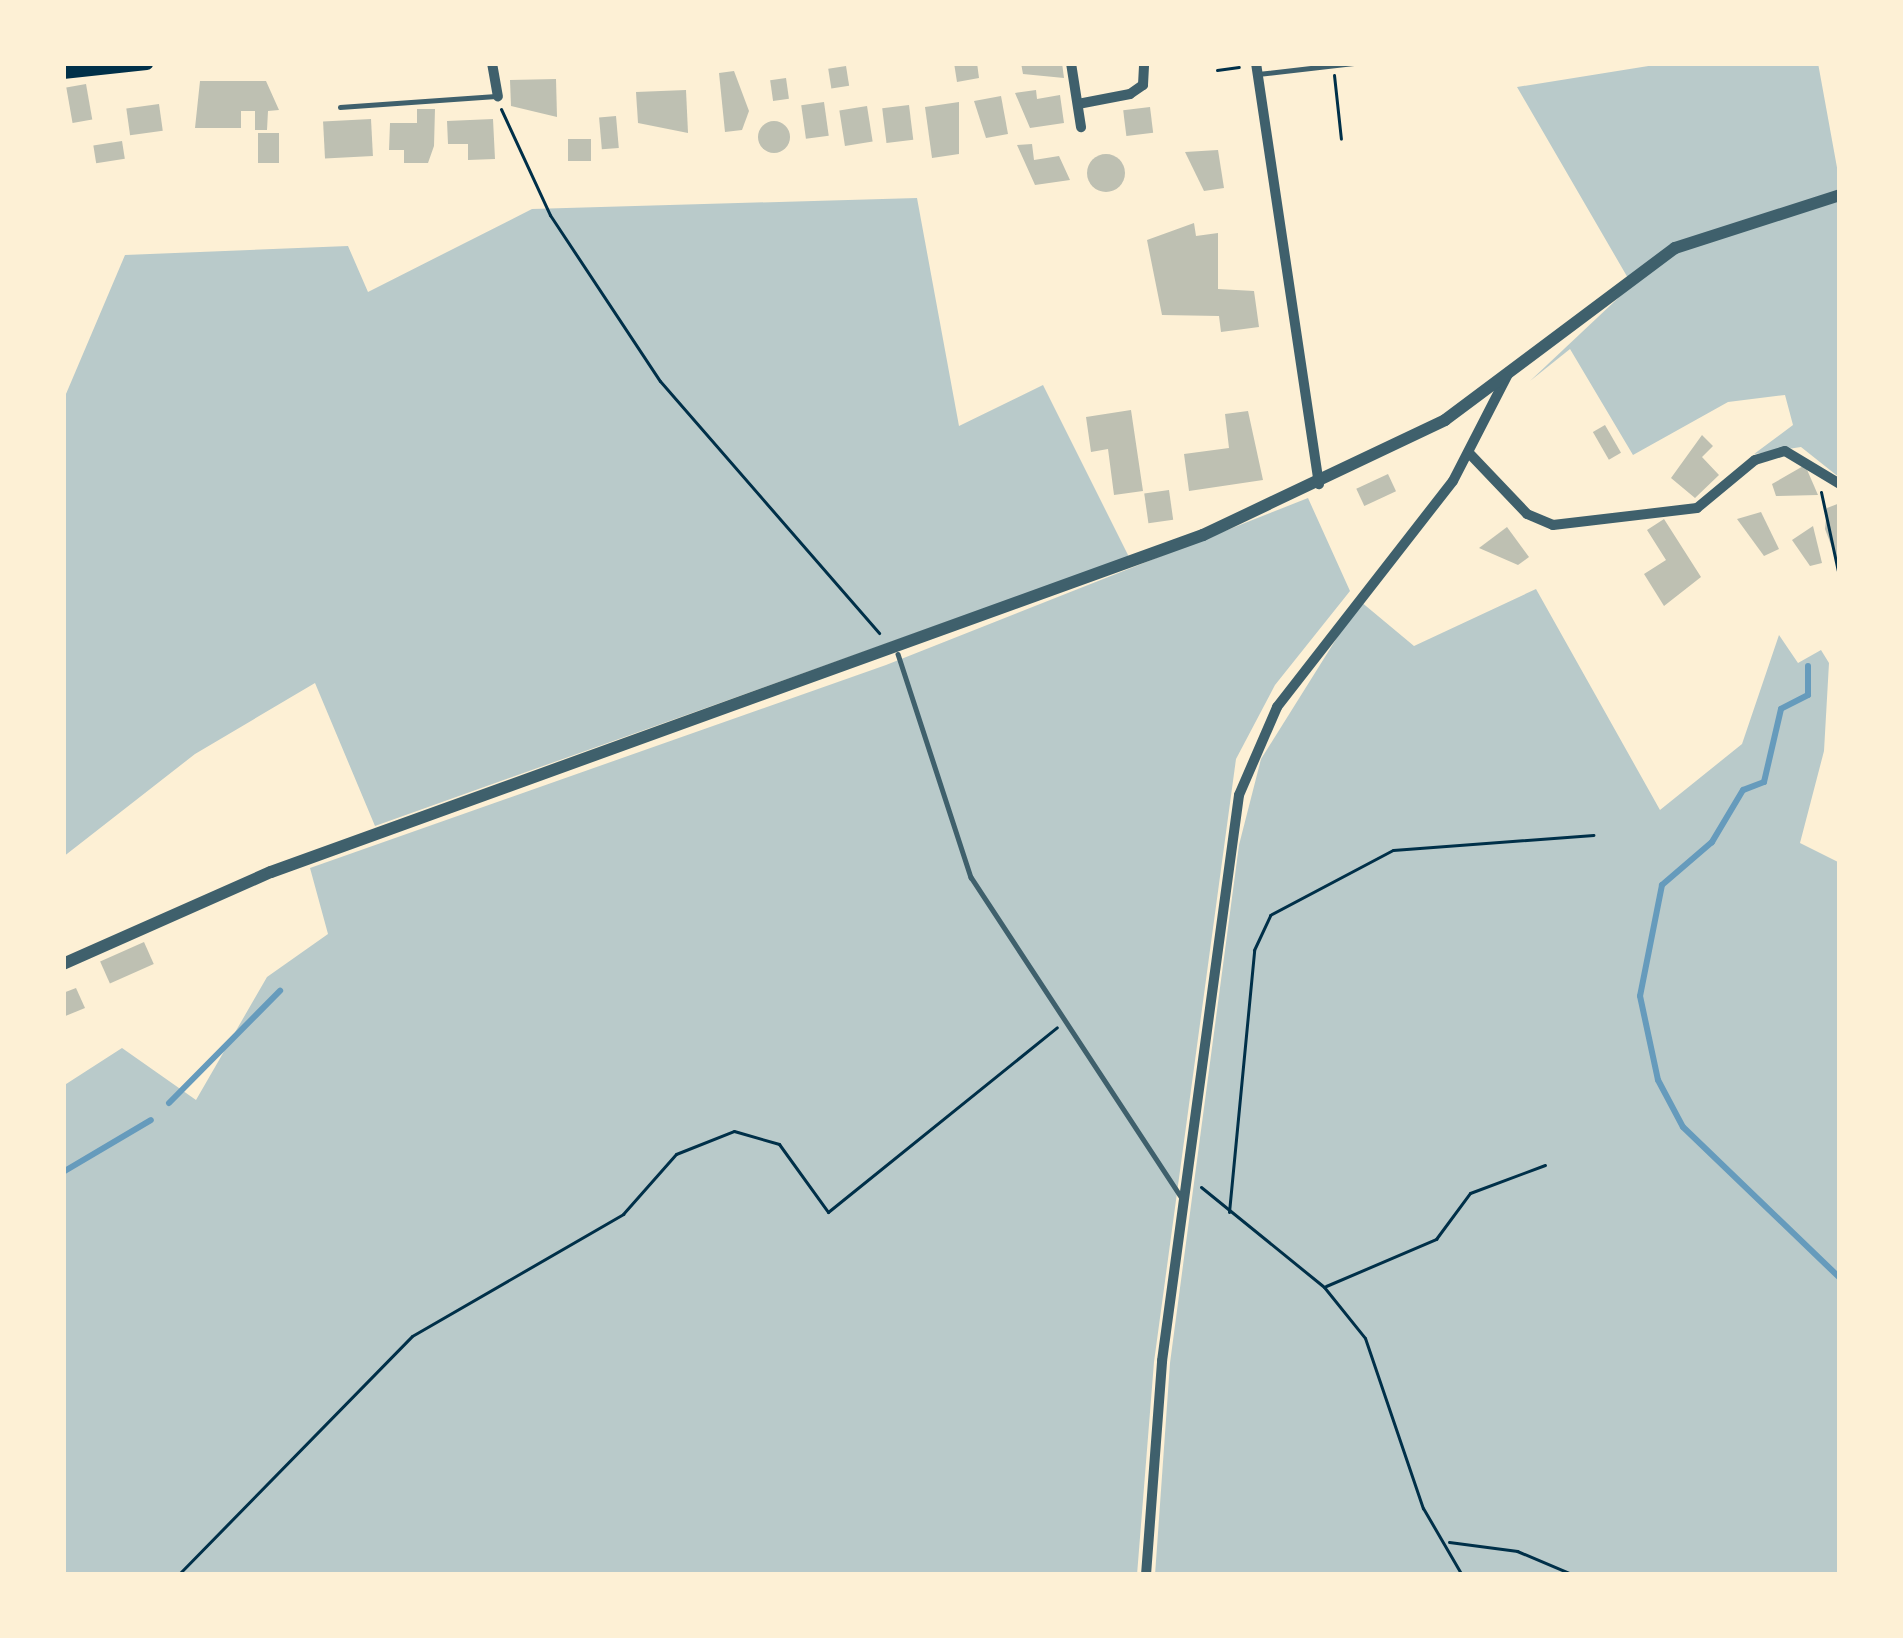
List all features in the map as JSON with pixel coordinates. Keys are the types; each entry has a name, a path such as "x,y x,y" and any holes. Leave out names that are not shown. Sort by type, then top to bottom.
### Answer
{"main road":[{"path":"63,72 146,63"}],"street":[{"path":"492,63 498,96"},
{"path":"1071,63 1081,127"},
{"path":"1078,104 1130,94 1143,85 1144,63"},
{"path":"1257,67 1319,484"},
{"path":"63,964 271,872 898,654 1319,484 1410,441 1675,248 1840,195"},
{"path":"1146,1575 1184,1200 1239,795 1277,707 1469,453 1510,372"},
{"path":"1469,453 1527,514 1553,525 1697,508 1755,460 1785,451 1840,484"}],"lane":[{"path":"1257,67 1353,63"},
{"path":"340,107 498,96"},
{"path":"898,654 970,877 1061,1024 1184,1200"}],"path":[{"path":"1333,66 1341,139"},
{"path":"1217,70 1257,67"},
{"path":"498,96 521,165 660,381 898,654"},
{"path":"1822,511 1840,581"},
{"path":"1840,698 1840,795"},
{"path":"1229,1212 1254,950 1270,915 1394,850 1593,835"},
{"path":"178,1575 412,1336 623,1214 676,1154 734,1131 779,1144 828,1212 1061,1024"},
{"path":"1324,1287 1436,1239 1470,1193 1545,1165"},
{"path":"1187,1180 1324,1287 1365,1338 1423,1508 1448,1542 1462,1575"},
{"path":"1448,1542 1517,1551 1574,1575"}],"shaded area":[{"path":"1667,63 1818,63 1840,184 1840,478 1801,447 1754,454 1793,425 1785,395 1728,402 1633,455 1570,349 1530,381 1632,285 1517,87"},
{"path":"917,198 959,426 1043,385 1129,557 375,826 315,683 195,754 63,857 63,401 125,255 348,246 368,292 532,209"},
{"path":"1308,498 1350,591 1275,685 1236,759 1154,1362 1137,1575 63,1575 63,1086 122,1048 196,1100 267,977 328,934 310,868 886,665"},
{"path":"1536,589 1660,810 1742,744 1779,635 1798,663 1821,650 1829,663 1824,751 1800,843 1840,863 1840,1575 1155,1575 1170,1363 1239,845 1261,759 1360,601 1414,646"}],"building":[{"path":"954,63 977,63 979,78 957,82"},
{"path":"1021,63 1062,63 1064,78 1023,74"},
{"path":"846,66 849,86 831,89 828,69"},
{"path":"734,71 749,111 742,130 725,132 719,73"},
{"path":"786,78 789,99 773,101 770,80"},
{"path":"556,79 557,117 511,106 510,80"},
{"path":"200,81 266,81 279,110 268,111 267,130 255,130 255,111 241,111 241,128 195,128"},
{"path":"86,84 92,119 73,123 66,87"},
{"path":"686,90 688,133 638,123 636,92"},
{"path":"1036,90 1037,99 1060,95 1064,123 1030,128 1015,93"},
{"path":"1001,96 1008,134 986,138 974,101"},
{"path":"824,102 829,136 806,139 801,105"},
{"path":"959,102 959,154 932,158 925,107"},
{"path":"159,104 163,131 130,135 126,109"},
{"path":"909,105 913,140 886,143 882,108"},
{"path":"867,106 873,142 845,146 839,110"},
{"path":"1150,107 1153,133 1126,136 1123,110"},
{"path":"417,109 435,109 434,146 428,163 404,163 404,150 389,150 390,123 417,123"},
{"path":"616,116 619,148 602,149 599,117"},
{"path":"371,119 373,156 325,158 323,122"},
{"path":"493,119 495,159 468,160 468,144 448,144 447,121"},
{"path":"774,121 785,126 790,137 785,148 774,153 763,148 758,137 763,126"},
{"path":"258,133 279,133 279,163 258,163"},
{"path":"568,139 591,139 591,161 568,161"},
{"path":"122,141 125,159 96,163 93,146"},
{"path":"1032,144 1034,160 1059,156 1070,180 1035,185 1017,145"},
{"path":"1218,150 1224,188 1204,191 1185,152"},
{"path":"1106,154 1119,160 1125,173 1119,186 1106,192 1093,186 1087,173 1093,160"},
{"path":"1194,223 1196,236 1218,233 1218,289 1254,291 1259,327 1221,332 1219,316 1162,315 1147,240"},
{"path":"1131,410 1143,491 1114,495 1108,449 1091,452 1086,417"},
{"path":"1248,411 1263,480 1189,491 1184,454 1229,448 1225,414"},
{"path":"1605,425 1621,453 1609,460 1593,432"},
{"path":"1702,435 1713,446 1702,457 1719,475 1695,498 1671,478"},
{"path":"1805,465 1818,495 1776,496 1772,484"},
{"path":"1388,474 1396,491 1364,506 1356,489"},
{"path":"1169,490 1173,520 1148,523 1144,493"},
{"path":"1840,503 1840,557 1836,558 1825,529 1827,508"},
{"path":"1761,512 1779,549 1764,556 1737,519"},
{"path":"1664,519 1701,577 1664,606 1644,574 1666,560 1647,530"},
{"path":"1813,526 1822,563 1810,566 1792,540"},
{"path":"1507,527 1529,557 1518,565 1479,548"},
{"path":"144,942 154,964 110,983 100,962"},
{"path":"76,988 85,1008 63,1017 63,993"}],"waterway":[{"path":"1808,666 1808,695 1781,709 1764,782 1743,790 1712,842 1662,885 1640,996 1658,1080 1683,1127 1840,1278"},
{"path":"169,1103 280,991"},
{"path":"63,1172 151,1120"}]}
